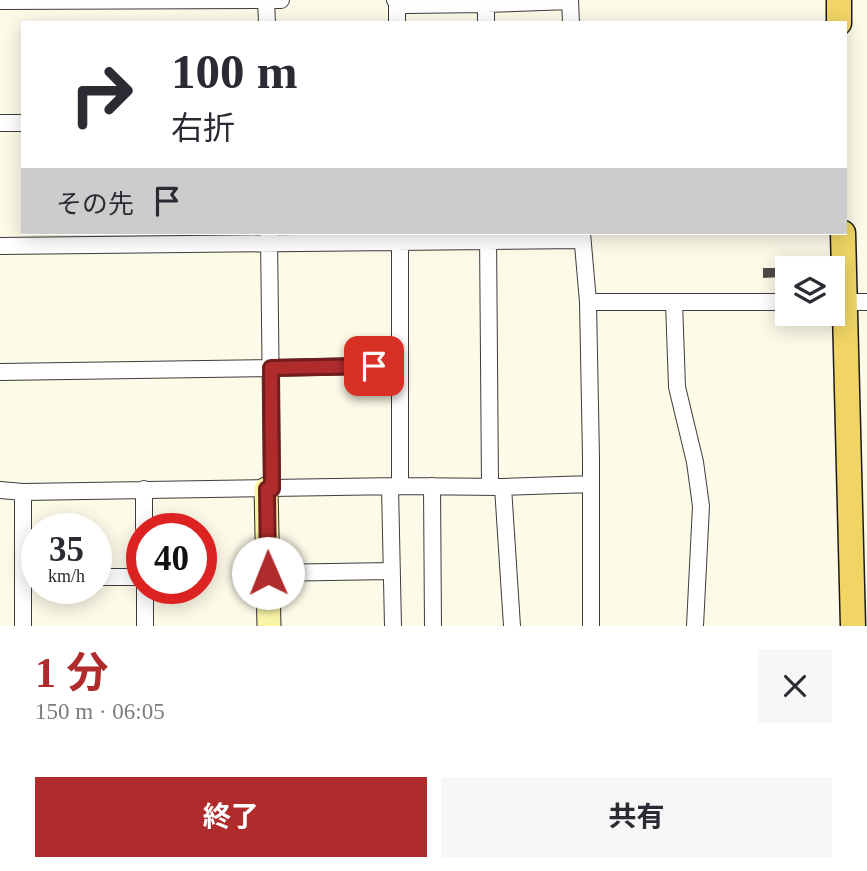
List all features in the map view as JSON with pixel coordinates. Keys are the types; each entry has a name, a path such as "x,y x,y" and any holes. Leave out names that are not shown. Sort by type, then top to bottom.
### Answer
{"main road":[{"path":"839,0 839,21"},
{"path":"843,235 857,428 858,623"}],"street":[{"path":"266,0 267,21"},
{"path":"0,1 281,0"},
{"path":"397,21 396,0 407,5 570,0 571,21"},
{"path":"486,2 486,21"},
{"path":"0,123 21,123"},
{"path":"488,237 496,486 512,626"},
{"path":"0,246 269,238 582,237 588,302 591,626"},
{"path":"269,238 269,626"},
{"path":"393,626 392,571 400,365 400,238"},
{"path":"588,302 775,302"},
{"path":"674,302 677,387 695,462 701,506 695,626"},
{"path":"0,372 400,365"},
{"path":"0,490 23,492 591,484"},
{"path":"432,486 433,626"},
{"path":"144,489 144,513"},
{"path":"23,492 25,513"},
{"path":"268,573 392,571"},
{"path":"23,626 26,604"},
{"path":"145,604 145,626"}],"building":[{"path":"763,268 775,268 775,277 763,278"}],"route":[{"path":"268,573 267,489 272,489 271,368 374,366"}]}
